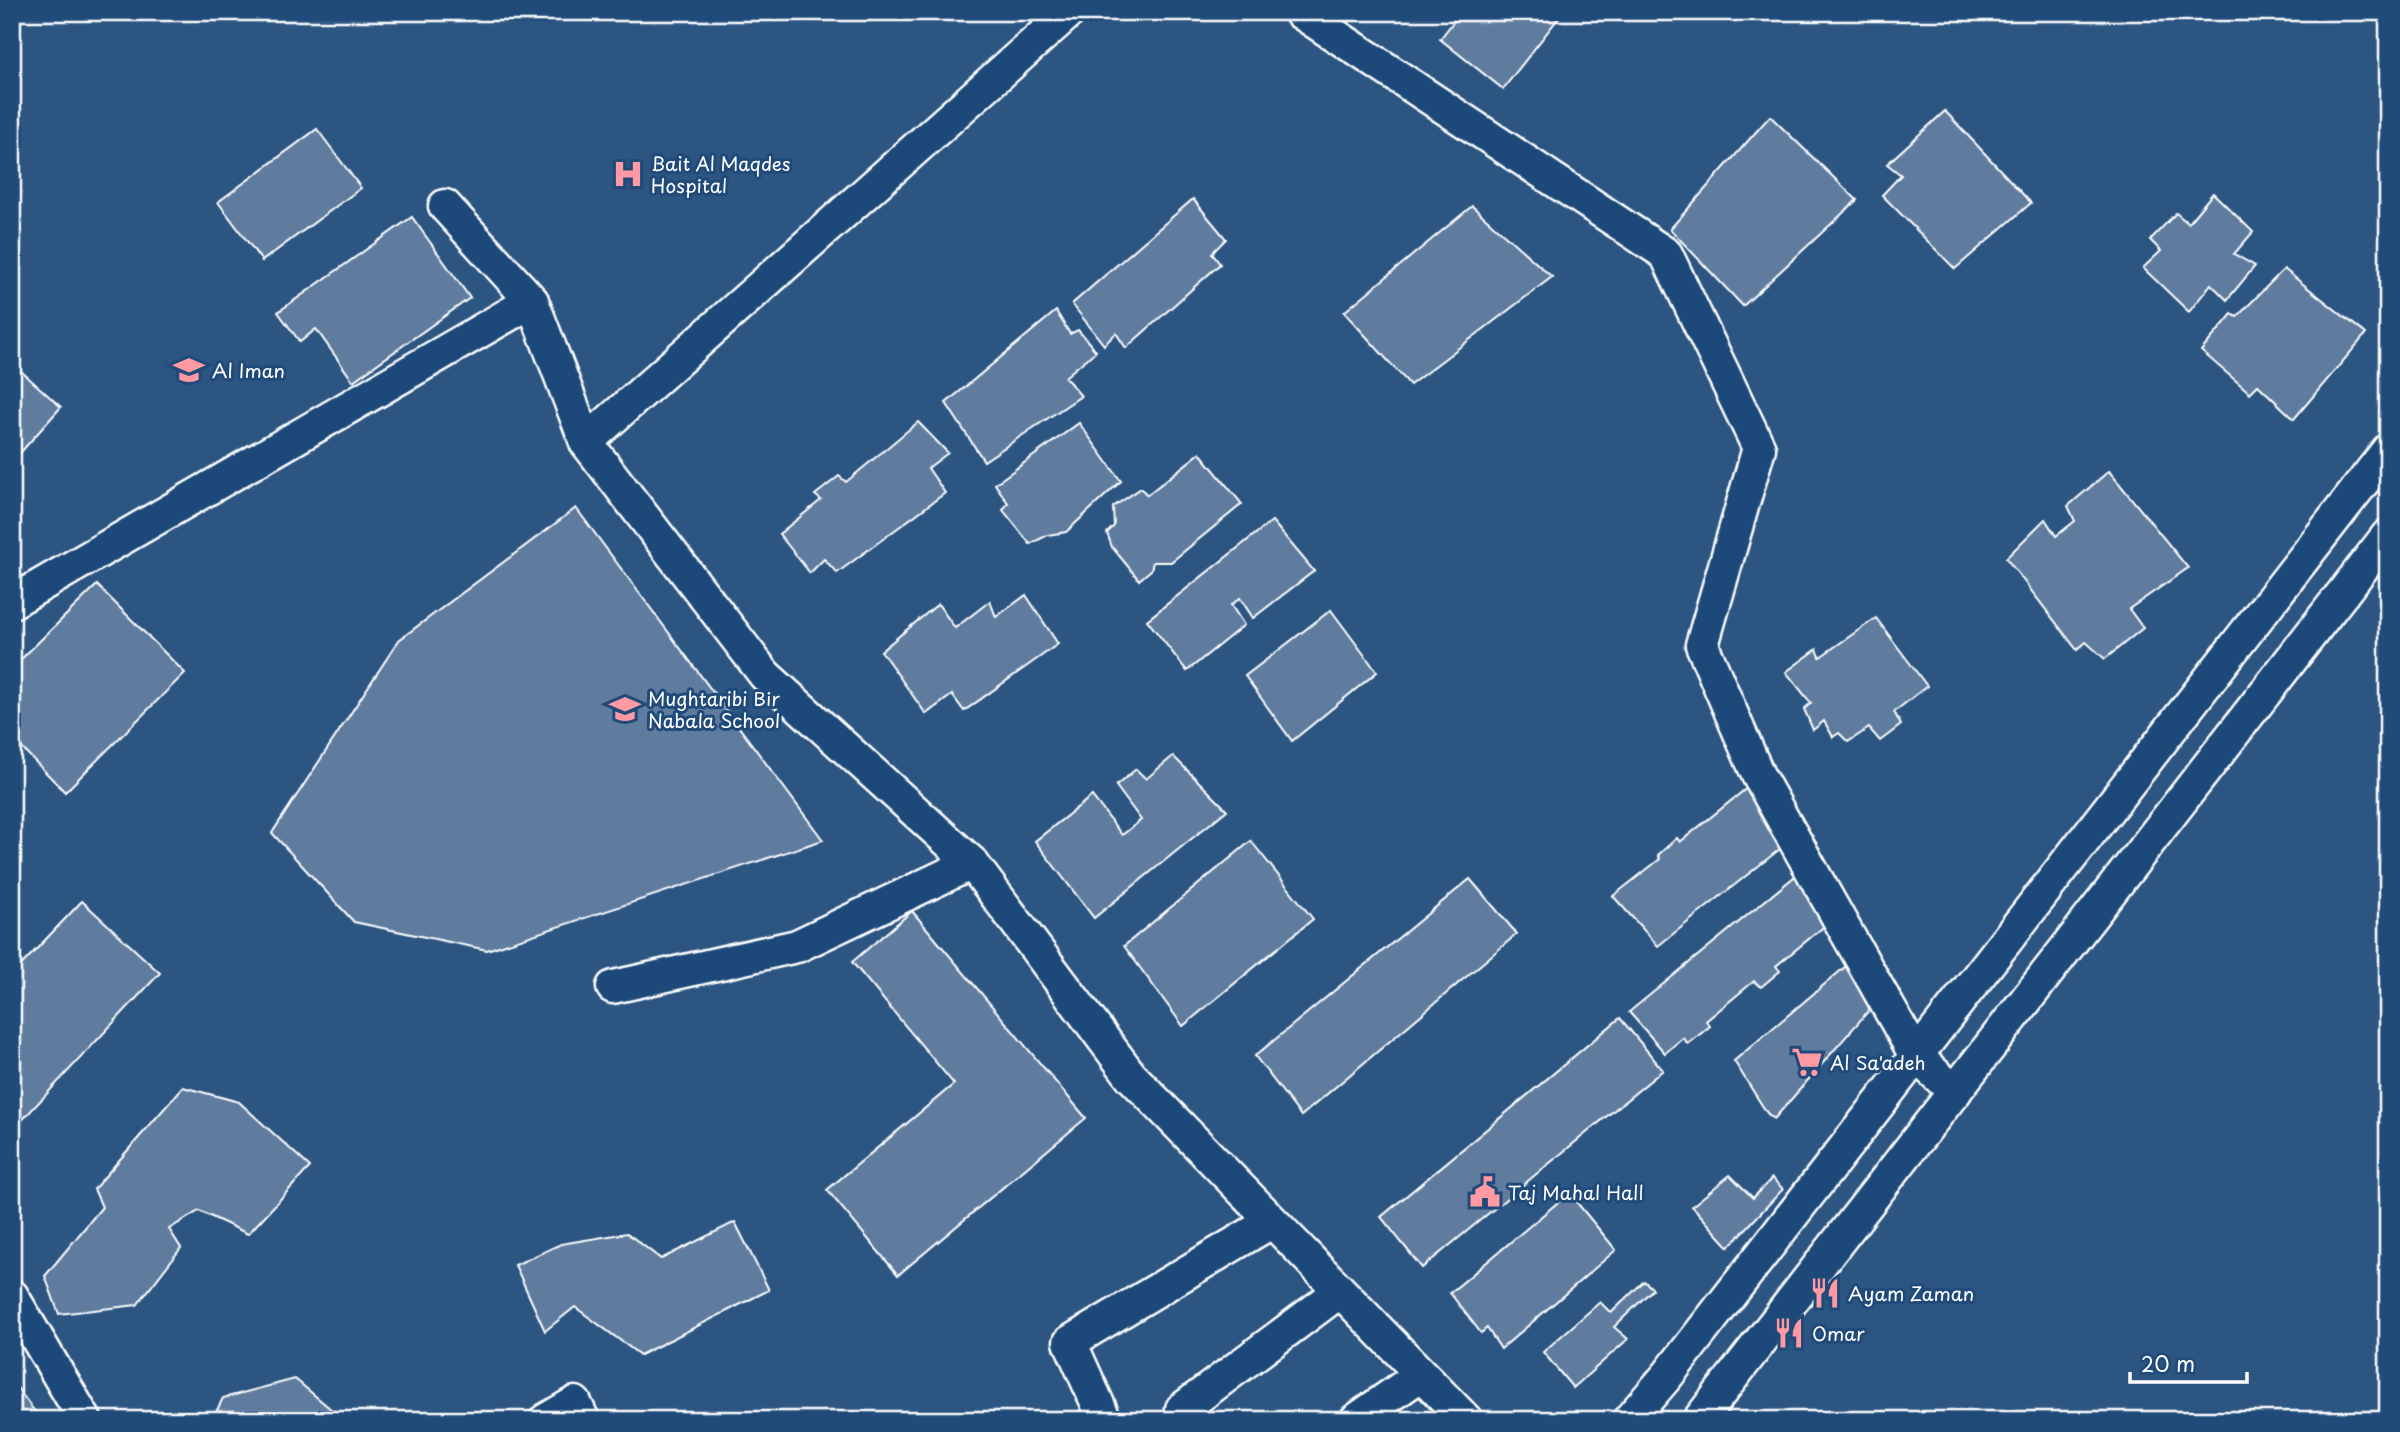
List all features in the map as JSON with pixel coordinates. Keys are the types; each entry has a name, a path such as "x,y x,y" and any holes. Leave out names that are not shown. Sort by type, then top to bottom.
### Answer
{"street":[{"path":"586,442 1069,12"},
{"path":"1300,12 1666,254 1759,448 1702,645 1758,775 1916,1056 1955,1092"},
{"path":"445,206 532,301 586,442 765,675 972,863 1130,1076 1466,1420"},
{"path":"12,603 532,301"},
{"path":"1629,1420 2388,450"},
{"path":"1699,1420 2388,535"},
{"path":"613,987 797,946 972,863"},
{"path":"1105,1420 1070,1342 1271,1222"},
{"path":"1191,1420 1182,1409 1339,1292"},
{"path":"12,1296 85,1420"},
{"path":"1356,1420 1420,1375"},
{"path":"546,1420 575,1403 583,1420"}],"building":[{"path":"1461,12 1563,12 1503,89 1440,39"},
{"path":"1945,111 2031,203 1955,269 1882,195 1901,175 1887,164"},
{"path":"1770,116 1857,200 1743,306 1670,229"},
{"path":"317,129 361,188 262,261 218,202"},
{"path":"2213,193 2253,232 2234,254 2255,266 2227,300 2211,284 2189,312 2143,268 2161,251 2150,240 2176,213 2188,223"},
{"path":"1193,199 1226,239 1212,253 1220,264 1126,348 1116,333 1104,345 1072,304"},
{"path":"1472,206 1552,277 1410,385 1344,312"},
{"path":"412,217 470,298 353,381 316,329 300,342 278,312"},
{"path":"2284,269 2366,334 2294,419 2258,385 2250,393 2201,351 2232,314 2237,317"},
{"path":"1056,311 1070,334 1078,330 1096,351 1065,377 1081,396 984,461 946,403"},
{"path":"12,363 61,407 12,462"},
{"path":"918,422 948,453 928,468 945,493 837,573 824,559 810,573 779,534 821,500 815,495 839,476 846,482"},
{"path":"1079,423 1121,481 1066,532 1048,535 1030,544 1003,510 1008,503 995,484"},
{"path":"1200,453 1242,504 1171,562 1153,562 1151,570 1139,580 1112,547 1107,533 1114,526 1113,507 1141,488 1147,495"},
{"path":"2109,471 2188,568 2129,609 2143,628 2105,659 2086,642 2077,650 2006,558 2045,519 2056,536 2075,521 2068,506"},
{"path":"576,508 823,840 487,950 354,922 272,833 399,640"},
{"path":"1272,521 1314,571 1253,618 1240,598 1231,605 1244,625 1187,671 1147,620"},
{"path":"97,585 185,673 65,792 12,738 12,668"},
{"path":"1026,595 1058,644 964,711 952,695 926,714 881,651 938,604 955,628 990,601 996,617"},
{"path":"1331,610 1377,672 1292,741 1245,676"},
{"path":"1876,618 1927,686 1894,712 1901,725 1880,741 1869,728 1848,742 1839,733 1833,737 1824,721 1813,730 1804,709 1811,703 1786,672 1817,649 1820,657"},
{"path":"1173,756 1227,810 1094,918 1035,841 1092,796 1122,835 1141,820 1116,786 1136,769 1146,779"},
{"path":"1758,779 1800,833 1658,946 1613,896 1660,859 1658,855 1677,838 1680,842"},
{"path":"1251,841 1313,919 1183,1026 1124,946"},
{"path":"1805,868 1838,915 1776,966 1780,971 1761,987 1754,981 1706,1021 1710,1026 1688,1044 1683,1038 1665,1053 1629,1012"},
{"path":"1470,879 1517,934 1301,1116 1255,1056"},
{"path":"82,901 160,973 12,1131 12,975"},
{"path":"912,911 1086,1118 898,1275 827,1190 954,1084 852,962"},
{"path":"1858,956 1869,986 1871,1008 1774,1119 1767,1113 1734,1061"},
{"path":"1620,1018 1663,1070 1422,1268 1381,1217"},
{"path":"183,1087 239,1102 310,1167 248,1234 199,1211 169,1229 181,1248 137,1305 59,1314 45,1276 102,1207 94,1189"},
{"path":"1730,1175 1753,1198 1772,1178 1783,1189 1729,1247 1692,1206"},
{"path":"1569,1193 1616,1250 1501,1349 1487,1328 1481,1333 1450,1293"},
{"path":"735,1222 769,1290 640,1355 575,1307 545,1331 515,1265 561,1244 627,1233 661,1259"},
{"path":"1644,1281 1653,1289 1614,1327 1628,1339 1573,1388 1543,1352 1600,1302 1611,1313"},
{"path":"295,1379 344,1420 212,1420 223,1398"},
{"path":"12,1381 41,1420 12,1420"}],"place":[{"name":"Bait Al Maqdes Hospital","path":"628,174"},
{"name":"Al Iman","path":"189,370"},
{"name":"Mughtaribi Bir Nabala School","path":"625,709"},
{"name":"Al Sa'adeh","path":"1807,1062"},
{"name":"Taj Mahal Hall","path":"1485,1192"},
{"name":"Ayam Zaman","path":"1825,1293"},
{"name":"Omar","path":"1789,1333"}]}
